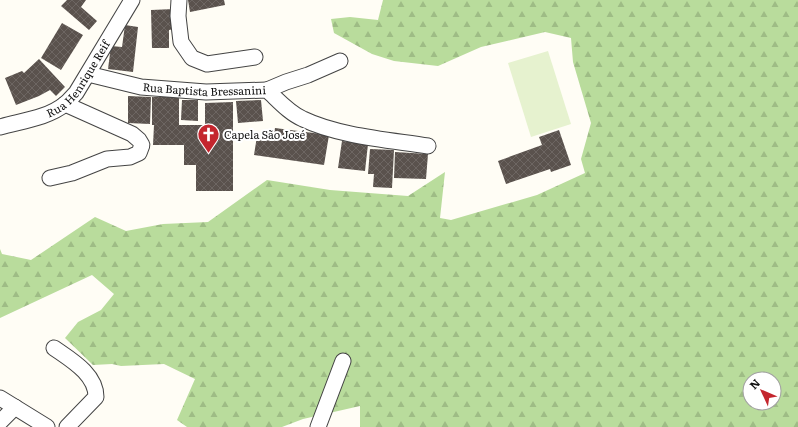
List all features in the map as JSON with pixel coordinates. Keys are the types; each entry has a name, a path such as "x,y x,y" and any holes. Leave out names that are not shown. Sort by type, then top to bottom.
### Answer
{"street":[{"name":"Rua Henrique Reif","path":"0,127 43,116 65,104 76,93 132,0"},
{"path":"179,0 178,16 181,42 192,58 207,64 255,57"},
{"path":"267,90 340,61"},
{"name":"Rua Baptista Bressanini","path":"88,74 141,87 206,92 267,90 283,106 302,119 330,129 428,146"},
{"path":"50,178 72,172 107,159 130,157 139,153 142,145 132,134 65,104"},
{"path":"54,348 83,369 96,388 96,397 67,427"},
{"path":"318,427 343,361"},
{"path":"0,398 47,427"},
{"path":"0,422 15,407"}],"green space":[{"path":"383,0 798,0 798,427 360,427 360,406 303,419 282,427 187,427 177,420 195,379 164,364 121,366 112,364 93,365 65,338 78,322 101,310 114,294 92,275 0,318 0,249 2,254 31,260 95,217 126,231 163,224 208,222 267,180 330,190 408,196 445,172 440,218 451,220 537,195 585,173 581,159 591,123 573,62 571,38 545,32 481,47 438,66 394,61 372,54 334,33 331,19 350,17 378,20"},
{"path":"548,51 571,124 531,137 508,63"}],"building":[{"path":"67,0 86,0 81,7 97,21 89,30 61,6"},
{"path":"188,0 224,0 225,5 190,12"},
{"path":"174,9 175,29 169,30 169,48 152,48 151,10"},
{"path":"62,23 83,35 61,70 41,58"},
{"path":"125,25 138,27 133,72 108,69 111,46 122,47"},
{"path":"39,59 65,87 56,96 50,90 16,105 5,78 22,71 24,73"},
{"path":"128,96 151,97 150,124 128,123"},
{"name":"Capela São José","path":"152,97 179,97 179,125 205,125 205,103 233,102 233,191 196,191 196,165 184,165 184,145 153,145 154,125 152,125"},
{"path":"182,100 198,100 198,121 181,120"},
{"path":"261,100 263,121 238,123 236,101"},
{"path":"275,128 329,135 324,165 254,155 257,136 273,139"},
{"path":"559,130 571,165 551,172 550,169 506,184 498,161 542,145 539,137"},
{"path":"342,141 368,144 365,171 338,168"},
{"path":"370,149 394,150 392,188 373,187 374,174 368,174"},
{"path":"395,152 428,154 426,179 394,178"}],"place":[{"name":"Capela São José","path":"209,154"}]}
